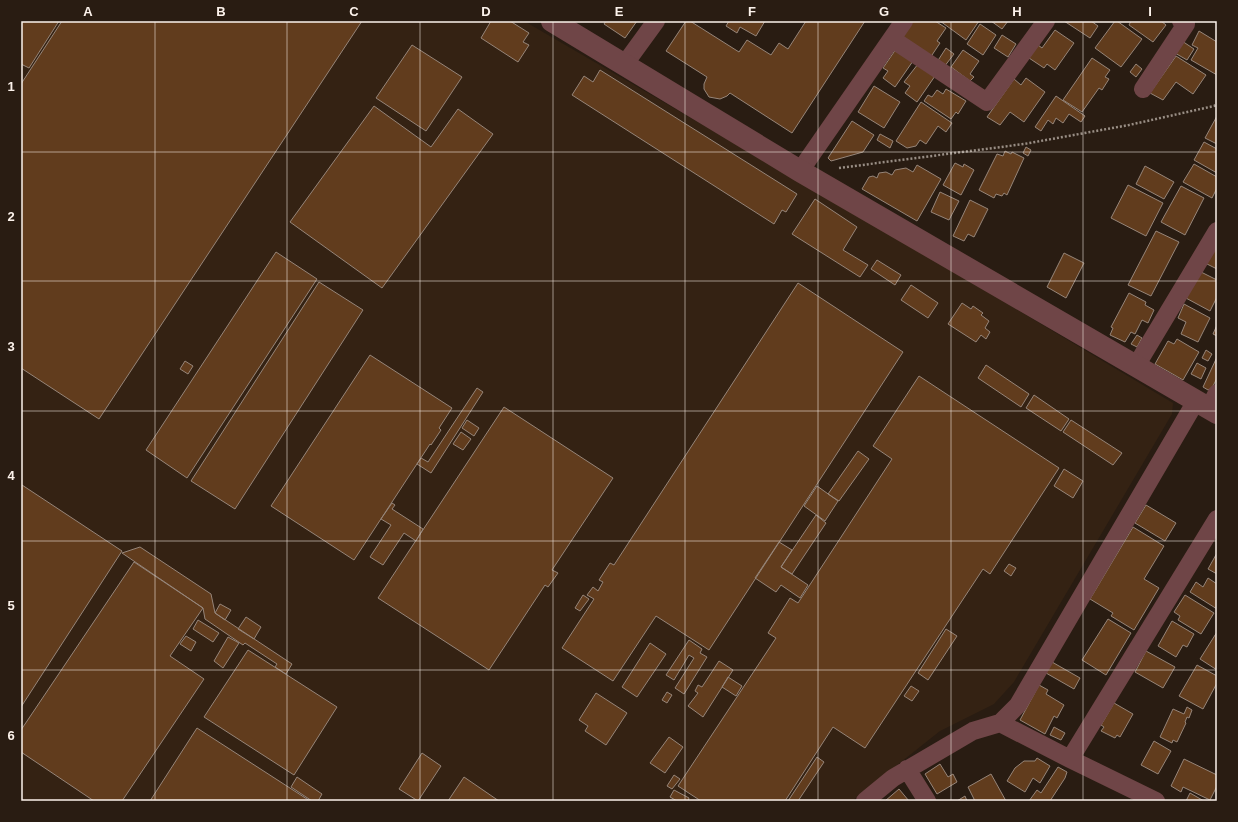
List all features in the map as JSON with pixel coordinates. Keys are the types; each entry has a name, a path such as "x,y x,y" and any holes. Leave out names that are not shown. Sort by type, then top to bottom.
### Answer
{"street":[{"path":"552,21 809,176 1136,366 1210,404 1018,705 1000,723 973,731 907,769 893,778 865,801"},
{"path":"624,65 656,21"},
{"path":"809,176 904,21"},
{"path":"892,39 987,102 1046,21"},
{"path":"1143,89 1186,24 1181,21"},
{"path":"1136,366 1217,231"},
{"path":"1070,759 1217,519"},
{"path":"1000,723 1156,801"},
{"path":"907,769 927,801"}],"path":[{"path":"809,176 824,170 1024,144 1130,125 1214,106 1217,104"}],"shaded area":[{"path":"21,21 524,21 904,242 1173,403 1172,414 1014,682 994,704 940,731 852,801 21,801"}],"building":[{"path":"21,21 59,21 29,68 21,64"},
{"path":"62,21 362,21 99,419 21,368 21,84"},
{"path":"491,21 510,21 529,33 523,42 529,45 518,62 481,38"},
{"path":"606,21 637,21 625,38 604,24"},
{"path":"686,21 690,21 739,52 747,40 771,55 779,43 788,49 806,21 865,21 792,133 730,93 720,99 709,97 704,89 704,84 707,77 666,51"},
{"path":"729,21 765,21 756,36 740,27 737,33 726,26"},
{"path":"910,21 935,21 946,28 937,41 940,43 930,58 899,37"},
{"path":"940,21 979,21 966,40"},
{"path":"991,21 1008,21 1002,29"},
{"path":"1064,21 1091,21 1098,26 1090,38"},
{"path":"1115,21 1142,39 1121,67 1095,48"},
{"path":"1131,21 1161,21 1166,25 1153,42 1129,25"},
{"path":"980,24 996,35 983,55 967,44"},
{"path":"1055,30 1074,43 1055,70 1047,64 1044,68 1029,58 1038,45 1042,48"},
{"path":"1199,31 1217,42 1217,75 1191,60 1198,48 1192,45"},
{"path":"1002,35 1016,44 1008,57 994,48"},
{"path":"1182,41 1194,49 1187,60 1175,53"},
{"path":"412,45 462,77 426,131 376,98"},
{"path":"946,48 954,54 944,67 937,62"},
{"path":"896,49 913,61 895,87 883,78 888,71 883,68"},
{"path":"963,50 979,61 970,74 974,77 970,81 951,67"},
{"path":"1176,56 1206,75 1193,94 1176,82 1163,100 1150,93"},
{"path":"1092,58 1110,70 1105,77 1109,79 1102,90 1099,88 1082,112 1063,100"},
{"path":"918,64 935,76 917,102 905,93 910,86 904,82"},
{"path":"1136,64 1142,69 1136,77 1130,72"},
{"path":"600,70 797,194 786,212 782,210 774,224 572,95 584,76 593,82"},
{"path":"1026,78 1045,92 1024,122 1010,112 1000,125 987,117 1014,79 1021,85"},
{"path":"874,86 900,102 884,128 858,112"},
{"path":"946,89 966,101 958,114 956,112 951,119 924,101 928,95 932,97 937,90 943,94"},
{"path":"1056,96 1085,116 1081,122 1069,114 1063,123 1056,118 1053,124 1048,120 1041,131 1035,127"},
{"path":"921,102 952,123 946,132 938,126 926,144 920,140 916,146 907,148 896,141"},
{"path":"374,106 431,147 458,109 493,134 382,288 290,222"},
{"path":"1217,116 1217,144 1205,138"},
{"path":"852,121 874,135 863,152 831,161 828,158"},
{"path":"880,134 893,141 890,148 877,140"},
{"path":"1204,142 1217,149 1217,173 1194,160"},
{"path":"1026,147 1031,150 1028,156 1023,153"},
{"path":"1005,151 1011,154 1012,152 1024,158 1007,195 1004,193 1002,196 996,194 994,198 979,190 997,154 1003,156"},
{"path":"955,163 963,167 964,164 974,170 961,195 943,185"},
{"path":"1194,164 1217,177 1217,188 1212,198 1183,182"},
{"path":"917,165 941,179 917,221 862,189 869,177 873,176 877,178 879,173 886,172 892,175 895,170 906,168 913,172"},
{"path":"1145,166 1174,182 1164,199 1136,184"},
{"path":"1128,185 1163,203 1146,236 1111,218"},
{"path":"1181,186 1204,198 1185,235 1161,222"},
{"path":"940,192 959,201 949,220 931,212"},
{"path":"815,199 857,227 843,250 868,265 860,277 792,234"},
{"path":"970,200 988,209 974,237 968,234 964,241 953,236"},
{"path":"1156,231 1179,242 1151,296 1128,285"},
{"path":"1217,246 1217,269 1205,263"},
{"path":"276,252 317,279 187,478 146,450"},
{"path":"1064,253 1084,263 1066,298 1047,287"},
{"path":"877,260 901,275 895,285 871,269"},
{"path":"1201,272 1217,280 1217,297 1210,311 1184,297"},
{"path":"319,282 363,310 235,509 191,481"},
{"path":"798,283 903,352 709,650 656,616 613,681 562,648 594,599 587,595 593,587 598,591 603,582 599,580 610,563 614,565"},
{"path":"911,285 938,303 928,318 901,300"},
{"path":"1129,293 1146,302 1145,305 1154,310 1148,323 1142,320 1135,334 1131,332 1125,342 1110,335 1113,328 1111,327"},
{"path":"962,303 971,309 973,306 983,313 981,315 989,321 985,328 990,332 986,339 981,335 976,342 948,324"},
{"path":"1184,304 1210,318 1198,342 1181,334 1186,322 1178,318"},
{"path":"1217,325 1217,336 1213,334"},
{"path":"1137,335 1142,338 1137,347 1131,344"},
{"path":"1177,339 1199,352 1183,380 1155,364 1168,341 1174,344"},
{"path":"1206,350 1212,354 1208,361 1202,358"},
{"path":"370,355 452,408 439,428 441,430 431,445 430,444 354,560 271,506"},
{"path":"1217,357 1217,378 1212,388 1208,390 1203,387"},
{"path":"185,361 193,366 188,374 180,369"},
{"path":"1197,363 1206,368 1201,379 1191,374"},
{"path":"986,365 1029,394 1021,407 978,378"},
{"path":"919,376 1059,468 990,574 983,569 865,748 833,727 785,801 701,801 678,786 776,638 768,633 790,598 798,603 892,459 873,446"},
{"path":"477,388 483,392 431,473 417,464 421,458 428,462"},
{"path":"1034,395 1069,419 1061,431 1026,408"},
{"path":"504,407 613,478 552,570 558,573 548,587 545,585 489,670 378,598"},
{"path":"467,420 479,428 474,436 462,428"},
{"path":"1071,420 1122,453 1113,465 1063,432"},
{"path":"461,432 471,439 463,450 453,444"},
{"path":"858,451 869,459 839,501 828,494"},
{"path":"1064,469 1083,481 1073,498 1054,486"},
{"path":"22,485 122,551 21,707 21,487"},
{"path":"817,486 838,501 825,521 804,506"},
{"path":"392,503 395,505 392,509 423,529 416,541 404,533 383,565 370,557 391,525 381,519"},
{"path":"1146,505 1176,523 1165,541 1135,523"},
{"path":"816,515 826,523 792,574 781,567"},
{"path":"1133,527 1164,546 1144,579 1159,588 1134,630 1111,616 1113,613 1090,599"},
{"path":"779,542 792,550 781,567 808,585 800,598 781,585 776,592 755,578"},
{"path":"140,547 211,594 215,613 292,664 286,674 275,667 277,664 245,643 243,645 205,619 203,608 122,553"},
{"path":"1217,553 1217,574 1208,569"},
{"path":"134,562 203,608 170,656 204,679 122,801 94,801 21,752 21,730"},
{"path":"1009,564 1016,568 1011,576 1004,571"},
{"path":"1208,578 1217,584 1217,609 1190,592 1196,582 1203,587"},
{"path":"583,595 589,599 580,611 575,608"},
{"path":"1185,595 1214,613 1201,634 1178,620 1180,616 1174,612"},
{"path":"220,604 231,610 225,620 215,613"},
{"path":"246,617 261,627 254,639 238,629"},
{"path":"1108,619 1131,633 1106,675 1082,660"},
{"path":"198,620 219,633 213,642 193,629"},
{"path":"1172,621 1194,634 1187,647 1183,645 1176,657 1158,646"},
{"path":"946,629 957,636 928,680 918,673"},
{"path":"1217,632 1217,670 1200,659"},
{"path":"186,636 196,642 191,651 180,644"},
{"path":"228,637 239,643 223,668 214,661"},
{"path":"689,640 702,649 700,653 707,657 684,694 675,688 694,658 689,655 674,680 666,675"},
{"path":"650,643 666,654 637,697 622,687"},
{"path":"248,650 337,707 294,775 204,717"},
{"path":"1146,651 1175,667 1163,688 1135,672"},
{"path":"719,661 733,670 703,717 688,706 698,693 695,691 698,685 702,687"},
{"path":"1052,662 1080,678 1074,689 1046,673"},
{"path":"1197,665 1217,676 1217,683 1203,709 1179,696"},
{"path":"728,677 742,686 736,696 722,687"},
{"path":"1039,685 1048,690 1046,694 1064,705 1057,718 1054,716 1045,734 1020,720"},
{"path":"911,686 919,691 912,701 904,696"},
{"path":"667,692 672,695 667,703 662,700"},
{"path":"596,693 627,713 606,745 585,731 588,726 579,720"},
{"path":"1114,703 1133,714 1120,737 1117,735 1115,738 1101,731 1104,727 1101,725"},
{"path":"1187,707 1192,710 1189,718 1187,717 1186,723 1177,742 1173,740 1172,743 1160,737 1173,709 1184,714"},
{"path":"1054,727 1065,733 1061,740 1050,735"},
{"path":"197,728 310,801 150,801"},
{"path":"669,737 683,747 665,773 650,763"},
{"path":"1154,741 1171,751 1158,774 1141,765"},
{"path":"422,753 441,766 418,801 399,789"},
{"path":"817,757 824,762 798,801 788,801"},
{"path":"1037,758 1050,766 1040,783 1033,778 1025,792 1007,781 1015,768 1024,761 1035,761"},
{"path":"1184,759 1217,775 1217,786 1210,800 1183,787 1181,792 1171,786"},
{"path":"940,764 948,777 953,774 957,782 937,794 925,774"},
{"path":"1058,767 1067,772 1065,778 1050,801 1029,801 1037,790 1041,793"},
{"path":"991,774 1006,801 975,801 968,787"},
{"path":"674,775 680,779 672,789 667,786"},
{"path":"297,777 322,794 318,801 312,801 291,787"},
{"path":"464,777 499,801 448,801"},
{"path":"899,789 909,801 885,801"},
{"path":"674,790 689,798 688,801 677,801 670,797"},
{"path":"1190,793 1204,801 1186,801"},
{"path":"965,796 967,801 957,801"}]}
